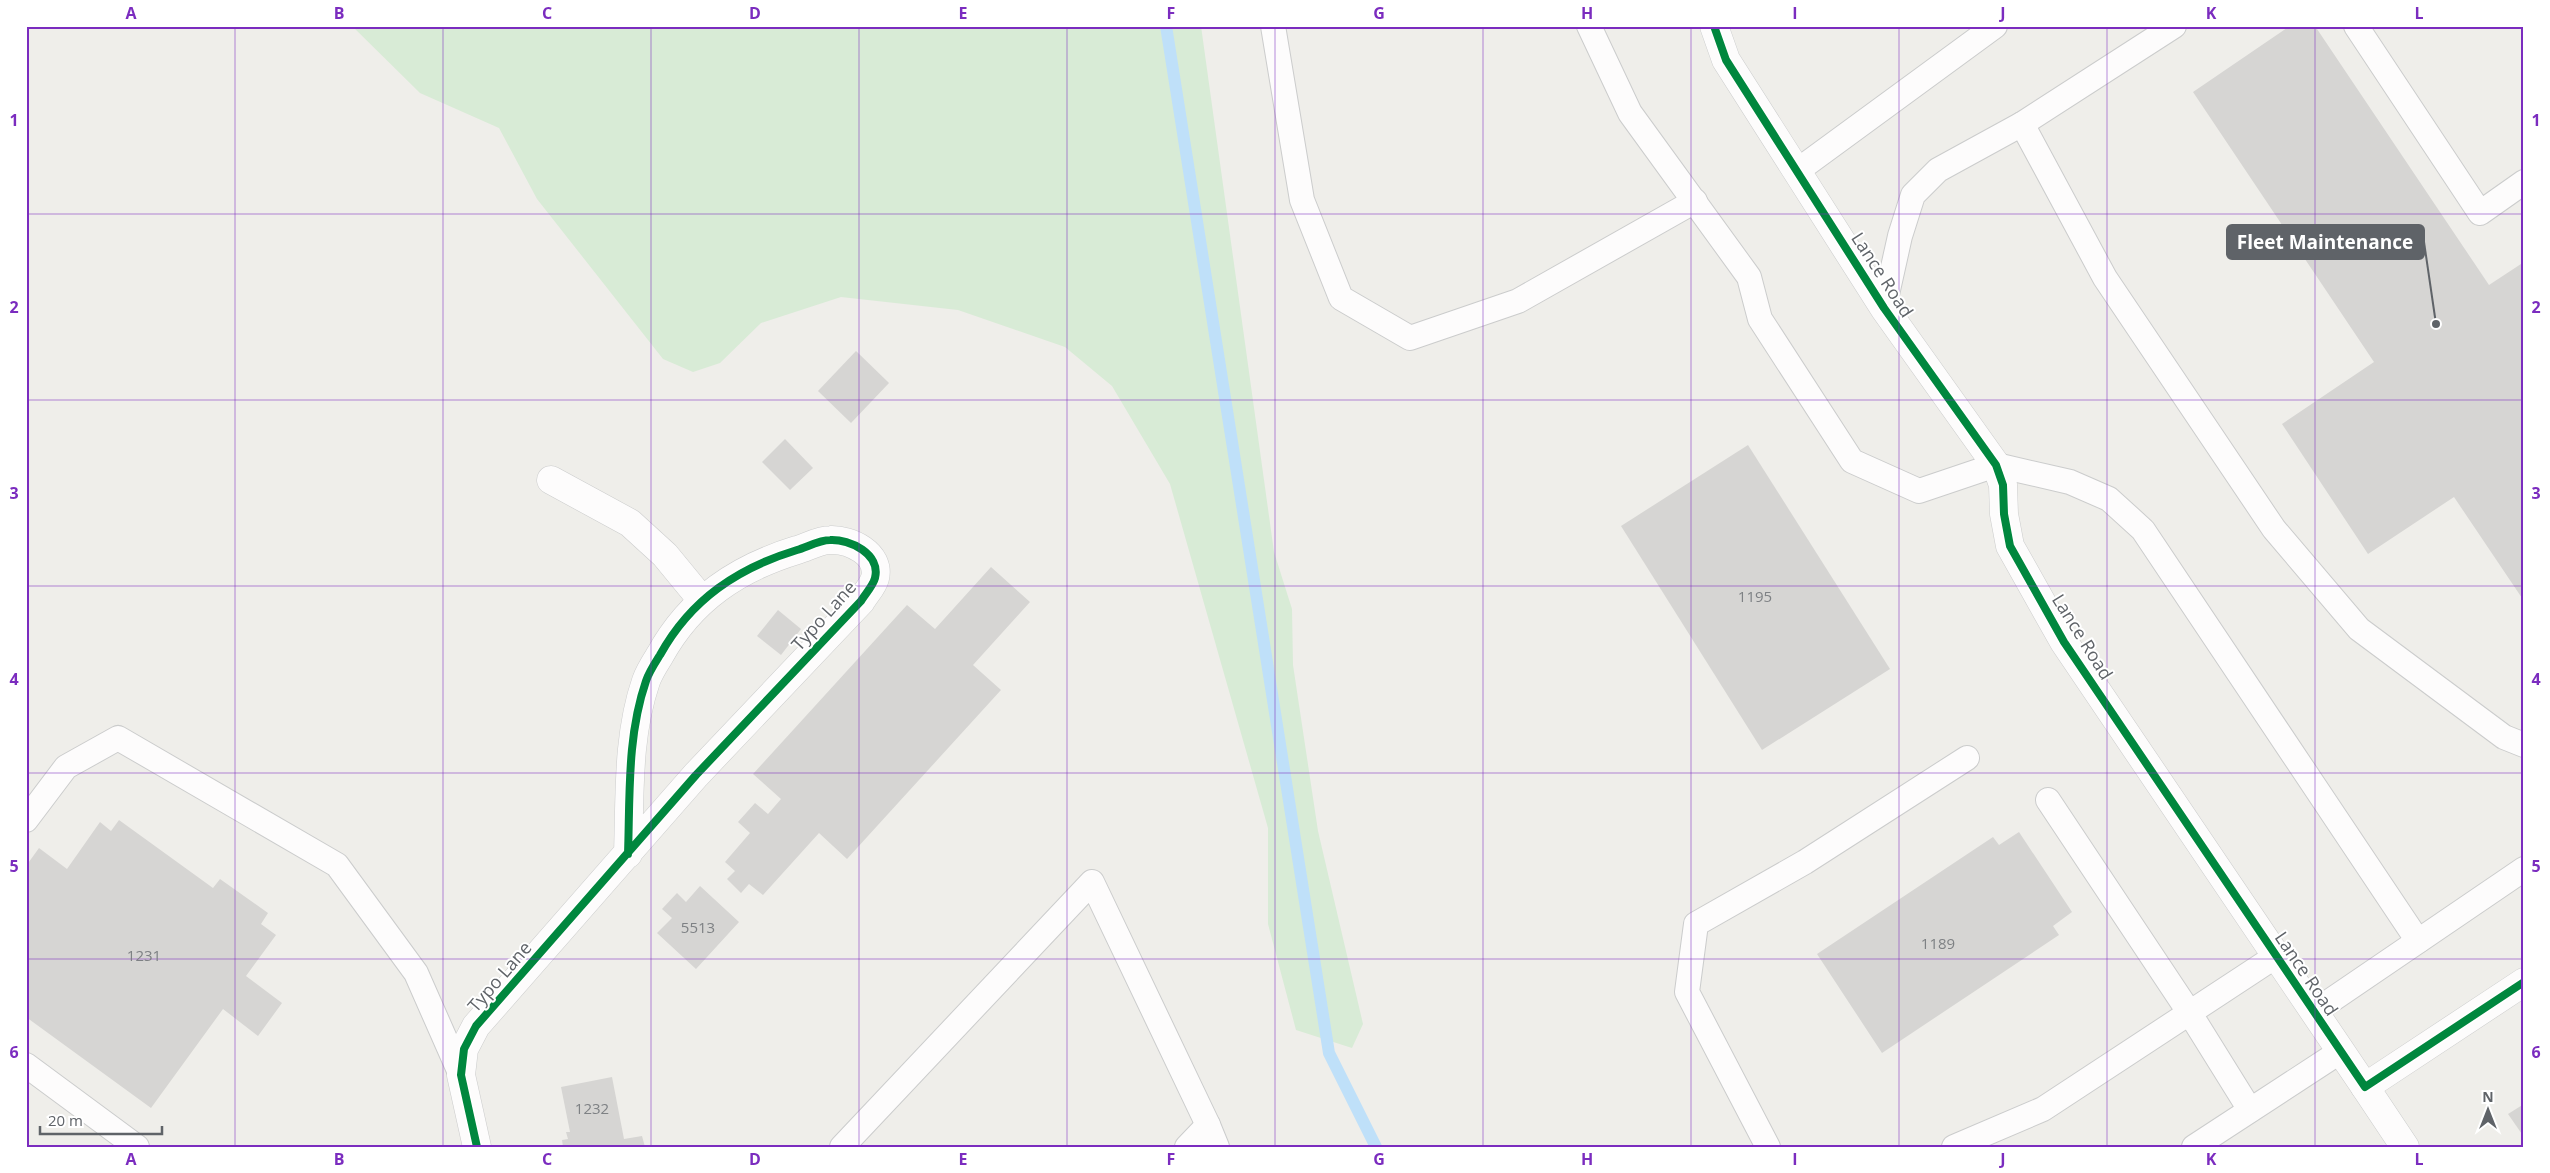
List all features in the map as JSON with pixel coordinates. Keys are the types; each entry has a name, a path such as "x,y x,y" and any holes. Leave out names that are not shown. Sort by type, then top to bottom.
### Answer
{"street":[{"name":"Lance Road","path":"1714,26 1726,60 1884,308 1996,466 2003,485 2004,514 2010,546 2064,642 2405,1147"},
{"path":"551,480 630,523 665,554 702,600"},
{"name":"Typo Lane","path":"477,1147 461,1075 464,1049 476,1026 628,854 696,776 861,601 875,579 875,566 869,555 852,543 829,540 762,561 722,584 702,600 670,637 646,680 633,726 628,854"},
{"path":"2365,1087 2524,982"}],"lane":[{"path":"1273,26 1302,200 1341,298 1410,338 1518,301 1695,201"},
{"path":"1589,26 1630,113 1749,277 1760,319 1852,461 1919,491 1996,466 2070,482 2109,500 2143,530 2418,941"},
{"path":"1797,171 1995,26"},
{"path":"1884,308 1900,236 1913,195 1938,170 2022,124 2174,26"},
{"path":"2356,26 2480,213 2524,182"},
{"path":"2022,124 2105,278 2274,529 2359,629 2504,737 2524,745"},
{"path":"26,820 66,767 118,738 337,864 416,973 461,1075"},
{"path":"1768,1147 1687,992 1696,924 1805,862 1967,758"},
{"path":"2048,800 2189,1012 2250,1110"},
{"path":"2314,1012 2524,869"},
{"path":"842,1147 1092,882 1217,1147"},
{"path":"1954,1147 2043,1109 2276,956"},
{"path":"2194,1147 2341,1052"},
{"path":"26,1065 137,1147"},
{"path":"1187,1147 1208,1125"}],"green space":[{"path":"352,26 1201,26 1274,552 1292,609 1293,665 1318,831 1363,1024 1352,1048 1296,1030 1268,924 1268,828 1170,484 1112,386 1065,347 958,310 841,297 761,323 720,363 693,372 663,359 537,199 499,128 420,93"}],"building":[{"path":"2290,26 2315,26 2489,285 2524,262 2524,601 2454,497 2368,554 2282,424 2374,362 2193,92"},
{"path":"856,351 889,383 851,423 818,391"},
{"path":"785,439 813,468 790,490 762,462"},
{"path":"1748,445 1890,669 1762,750 1621,526"},
{"path":"991,567 1030,602 973,665 1001,690 847,859 819,833 763,895 749,884 741,893 727,879 735,871 725,862 750,833 738,822 755,803 768,814 781,799 753,774 907,605 935,629"},
{"path":"778,610 801,629 781,655 757,636"},
{"path":"119,820 213,888 220,879 268,913 261,924 276,935 246,976 282,1003 258,1036 223,1009 151,1108 26,1017 26,866 39,848 67,869 100,822 111,831"},
{"path":"2019,832 2072,912 2053,926 2059,935 1882,1053 1817,954 1993,837 1999,845"},
{"path":"700,886 739,922 696,969 657,933 672,918 662,909 677,893 686,902"},
{"path":"612,1077 624,1139 642,1136 645,1147 563,1147 562,1140 568,1139 566,1132 570,1132 561,1087"},
{"path":"2524,1104 2524,1137 2508,1114"}],"waterway":[{"path":"1166,26 1329,1053 1376,1147"}],"cycle path":[{"path":"1714,26 1726,60 1884,308 1996,465 2003,485 2004,514 2010,546 2064,642 2365,1087 2524,982"},
{"path":"477,1147 461,1075 464,1049 476,1026 696,775 861,601 875,578 876,569 869,555 855,545 838,540 826,540 775,557 736,576 718,588 701,602 672,635 647,678 635,723 632,745 629,810 629,832 628,854"}],"place":[{"name":"Fleet Maintenance","path":"2436,324"}]}
